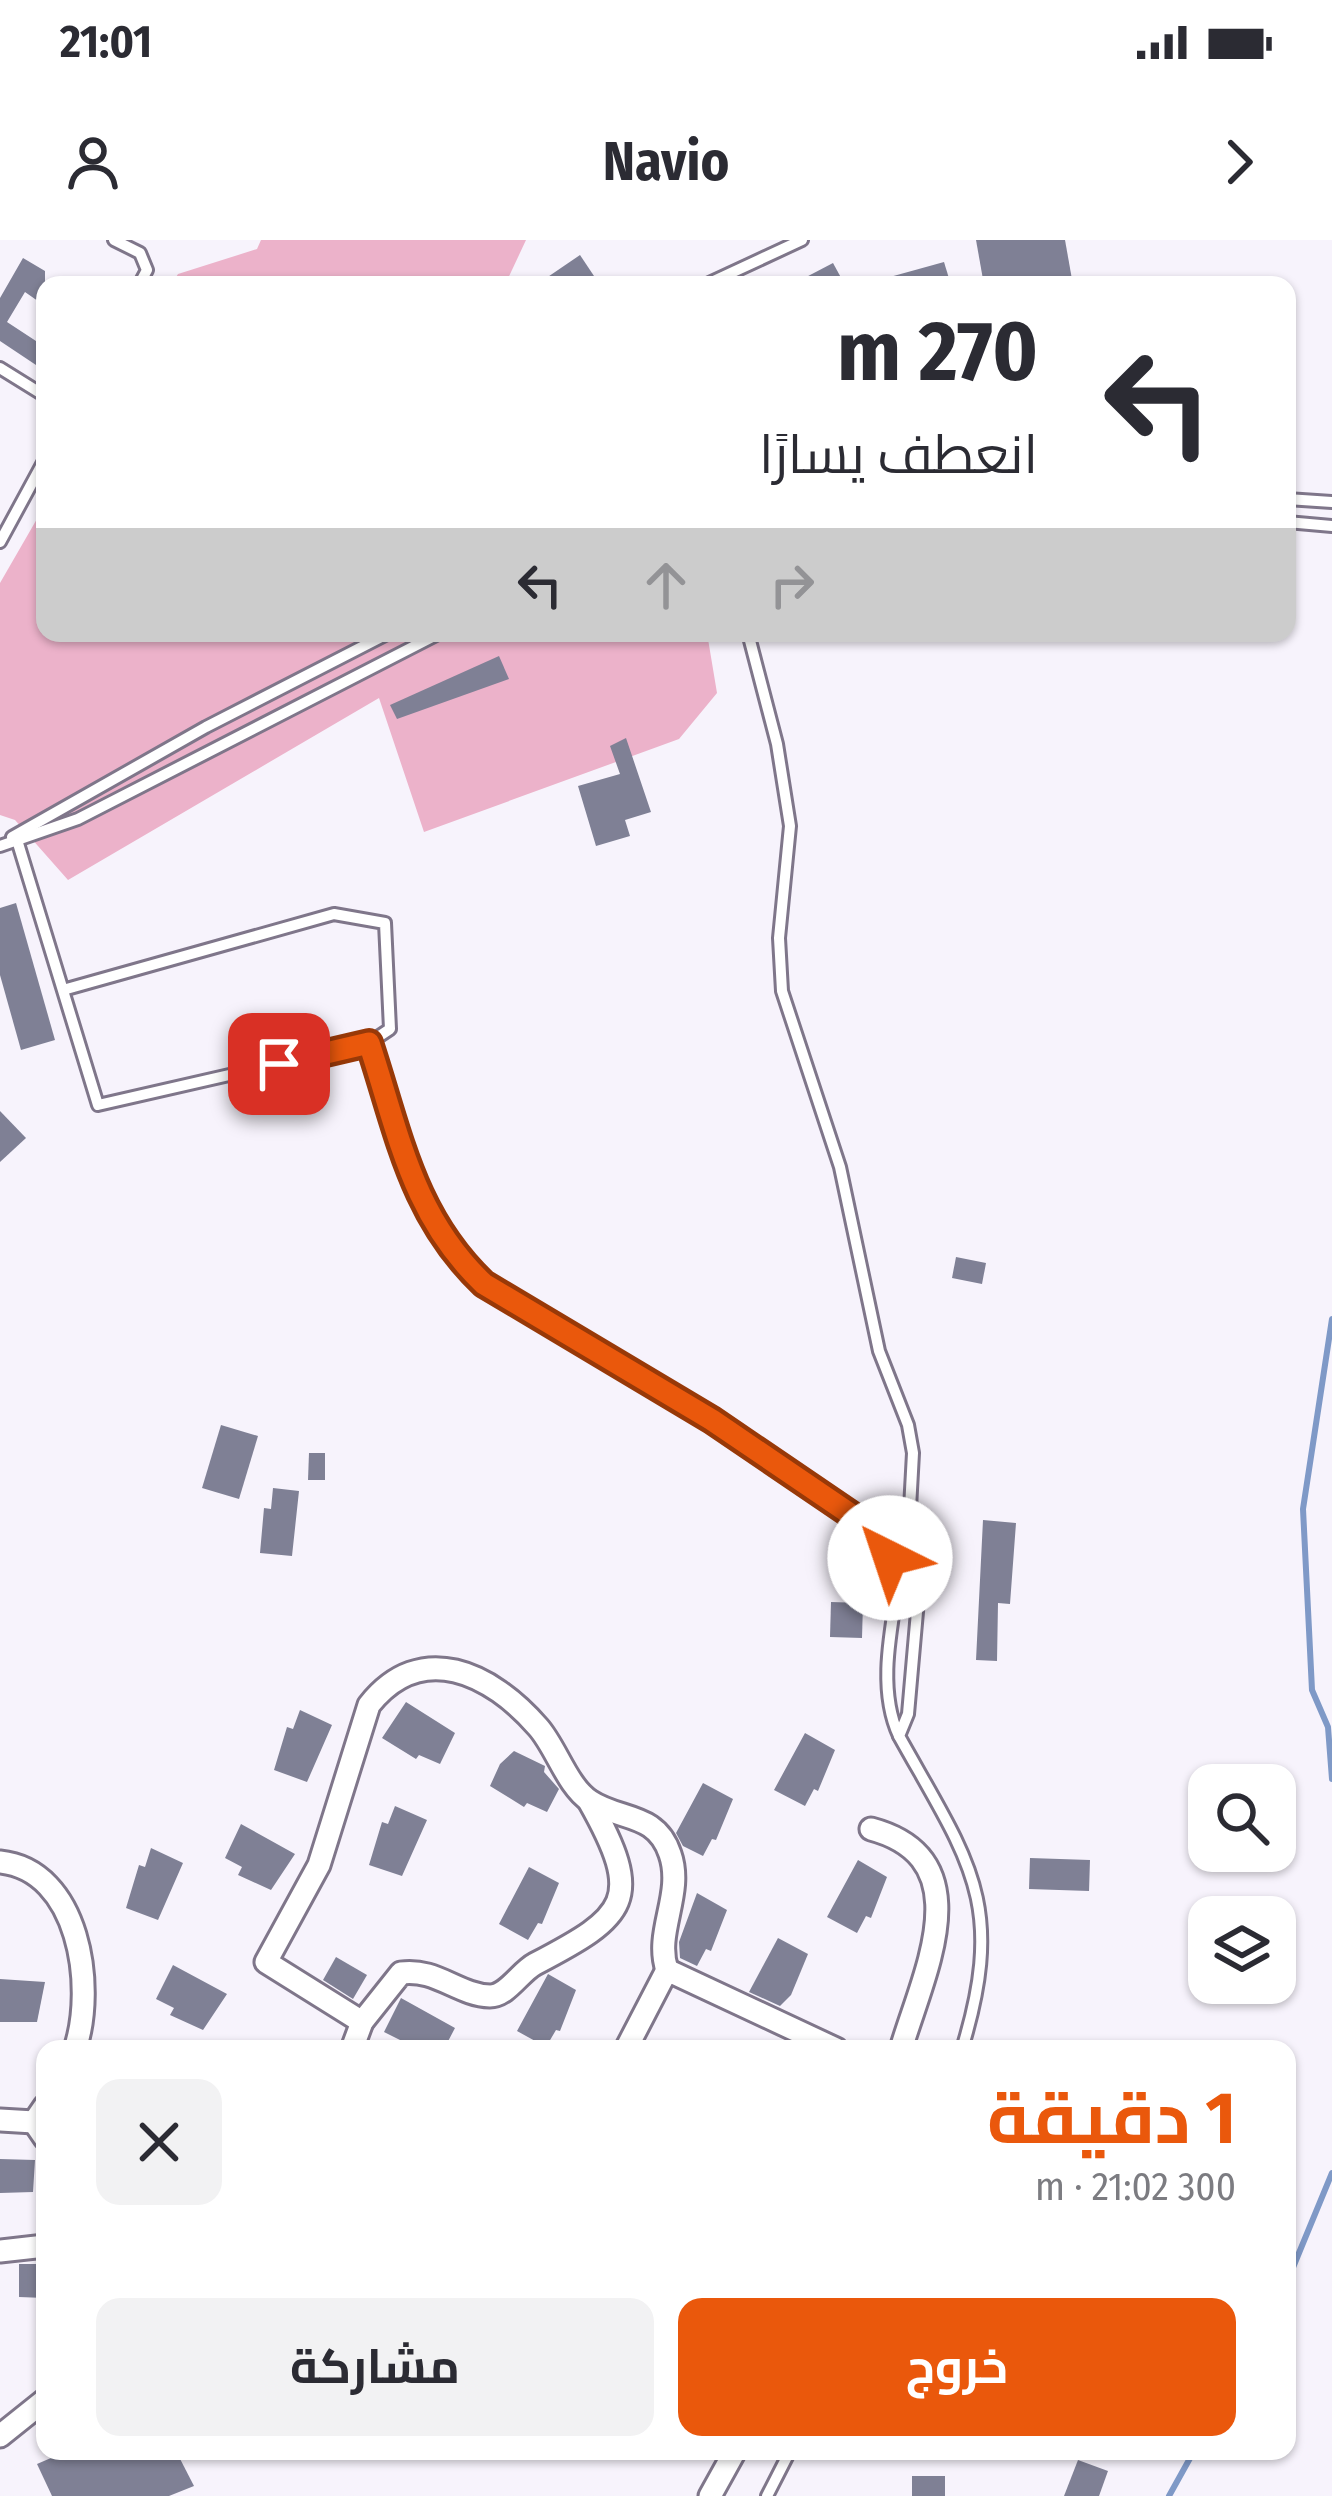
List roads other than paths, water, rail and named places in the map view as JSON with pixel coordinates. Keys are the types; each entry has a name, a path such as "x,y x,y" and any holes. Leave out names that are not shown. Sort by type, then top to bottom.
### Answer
{"street":[{"path":"355,2040 362,2022 401,1973 421,1970 489,1996 503,1992 525,1970 599,1931 613,1915 620,1868 589,1801 539,1728 486,1684 451,1669 424,1667 383,1687 354,1738 320,1865 266,1962 362,2022"},
{"path":"589,1801 642,1818 672,1856 673,1899 660,1949 667,1970 631,2040"},
{"path":"871,1829 920,1855 938,1889 938,1922 904,2040"},
{"path":"0,1862 44,1876 60,1898 84,1988 78,2040"},
{"path":"667,1970 817,2040"},
{"path":"0,2120 36,2122"},
{"path":"0,2251 36,2247"},
{"path":"0,2436 36,2407"},
{"path":"710,2496 730,2460"}],"lane":[{"path":"114,240 140,253 147,270 144,276"},
{"path":"724,276 802,240"},
{"path":"0,368 36,390"},
{"path":"0,542 36,476"},
{"path":"1296,500 1332,502"},
{"path":"1296,523 1331,526"},
{"path":"0,845 165,749 372,642"},
{"path":"0,845 78,819 422,642"},
{"path":"750,642 777,744 790,826 779,938 782,992 840,1167 879,1351 908,1425 913,1453 909,1527"},
{"path":"17,840 63,991 98,1105 369,1043 391,1028 385,923 334,914 63,991"},
{"path":"369,1043 414,1185 434,1227 484,1284 712,1420 887,1539"},
{"path":"899,1736 908,1714 922,1552 922,1539 909,1527 896,1528 887,1539 887,1552 901,1564 914,1562 922,1552"},
{"path":"901,1564 887,1672 890,1714 970,1862 980,1894 976,1990 964,2040"},
{"path":"767,2496 785,2460"}],"waterway":[{"path":"1332,1319 1303,1509 1312,1690 1328,1727 1332,1779"},
{"path":"1296,2260 1332,2173"},
{"path":"1169,2496 1189,2460"}]}
